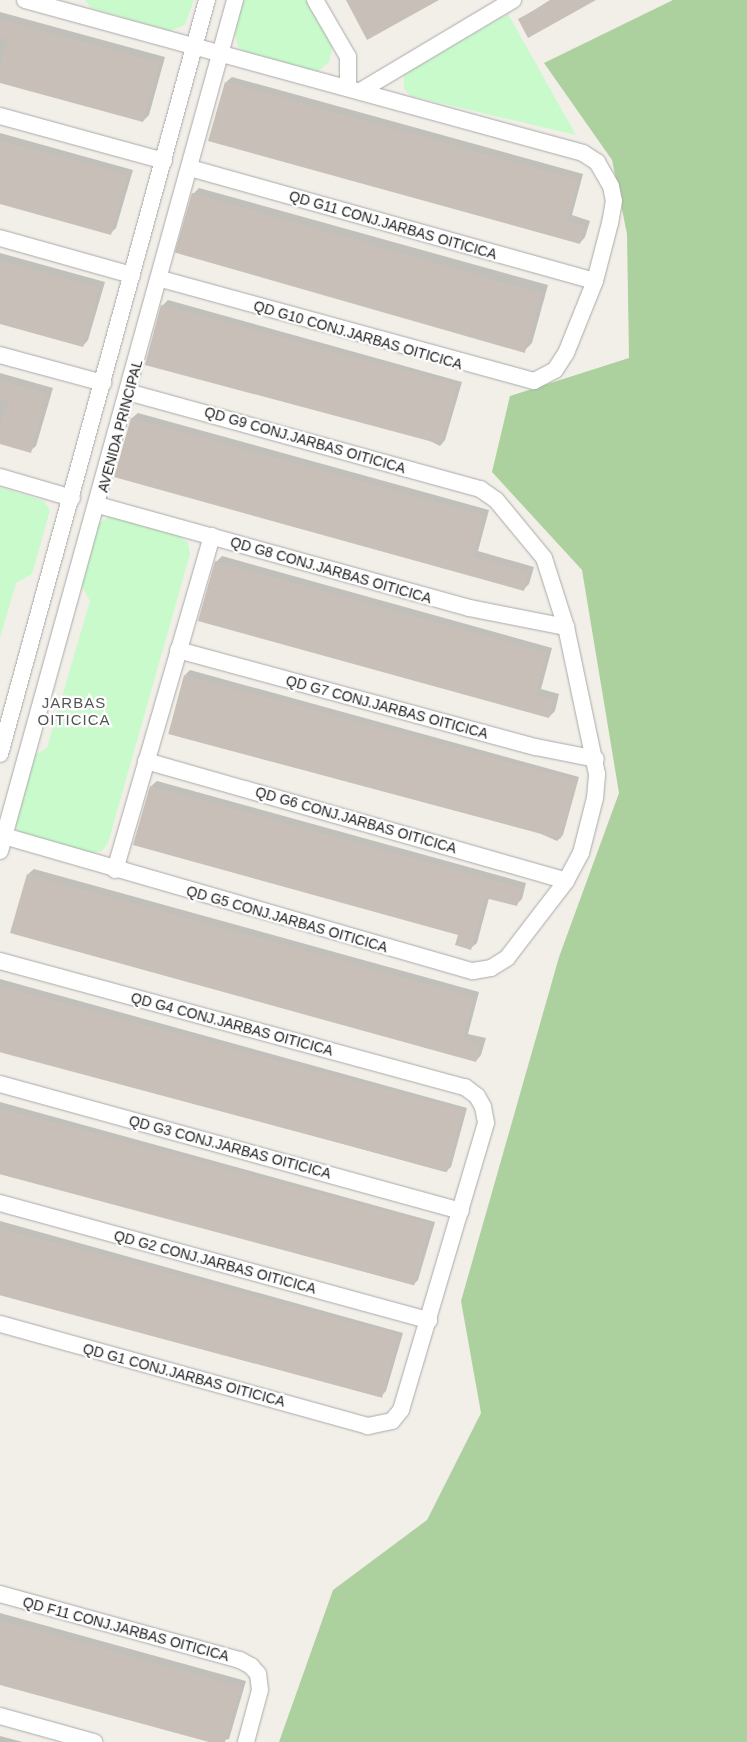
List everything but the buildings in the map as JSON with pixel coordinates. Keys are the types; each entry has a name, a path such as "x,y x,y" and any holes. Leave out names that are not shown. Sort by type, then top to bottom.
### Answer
{"street":[{"name":"AVENIDA PRINCIPAL","path":"0,754 72,498 207,0"},
{"name":"AVENIDA PRINCIPAL","path":"2,844 98,505 236,0"},
{"path":"315,0 348,57 355,89"},
{"path":"355,89 514,0"},
{"path":"29,1 62,5 195,46 583,153 597,162 611,186 614,200 595,281"},
{"path":"0,116 164,161"},
{"name":"QD G11 CONJ.JARBAS OITICICA","path":"190,168 595,281"},
{"path":"0,238 132,275"},
{"name":"QD G10 CONJ.JARBAS OITICICA","path":"160,279 522,380 545,378 555,370 566,353 595,281"},
{"path":"0,356 103,383"},
{"name":"QD G9 CONJ.JARBAS OITICICA","path":"129,392 480,489"},
{"path":"0,477 72,498"},
{"name":"QD G5 CONJ.JARBAS OITICICA","path":"2,844 115,870 459,969 492,968 507,958 566,881 581,853 595,798 596,759 566,627 544,558 496,500 480,489"},
{"name":"QD G8 CONJ.JARBAS OITICICA","path":"98,505 496,615 566,627"},
{"path":"115,870 212,536"},
{"name":"QD G7 CONJ.JARBAS OITICICA","path":"178,650 536,747 596,759"},
{"path":"26,663 51,670"},
{"name":"QD G6 CONJ.JARBAS OITICICA","path":"146,760 566,881"},
{"name":"QD G4 CONJ.JARBAS OITICICA","path":"0,961 464,1087 477,1096 483,1107 486,1123 461,1211"},
{"name":"QD G3 CONJ.JARBAS OITICICA","path":"0,1084 461,1211"},
{"name":"QD G2 CONJ.JARBAS OITICICA","path":"0,1203 429,1320"},
{"path":"429,1320 461,1211"},
{"name":"QD G1 CONJ.JARBAS OITICICA","path":"0,1324 368,1426 392,1422 401,1410 429,1320"},
{"name":"QD F11 CONJ.JARBAS OITICICA","path":"0,1594 240,1660 252,1666 258,1674 260,1690 246,1742"},
{"path":"0,1716 94,1742"}],"green space":[{"path":"85,0 194,0 185,25 170,31 91,8"},
{"path":"242,0 306,0 333,46 329,62 316,73 245,53 238,46 235,35"},
{"path":"673,0 747,0 747,1742 279,1742 333,1590 427,1520 481,1413 461,1301 559,957 619,793 582,570 492,472 510,396 629,358 627,234 612,160 544,63"},
{"path":"508,14 576,135 411,96 404,89 404,74"},
{"path":"0,487 44,501 50,510 32,574 16,583 0,638"},
{"path":"111,516 179,536 188,543 190,554 108,843 102,851 92,853 21,833 15,826 29,758 47,748 90,601 81,585 98,524"}],"district":[{"name":"JARBAS OITICICA","path":"74,710"}]}
